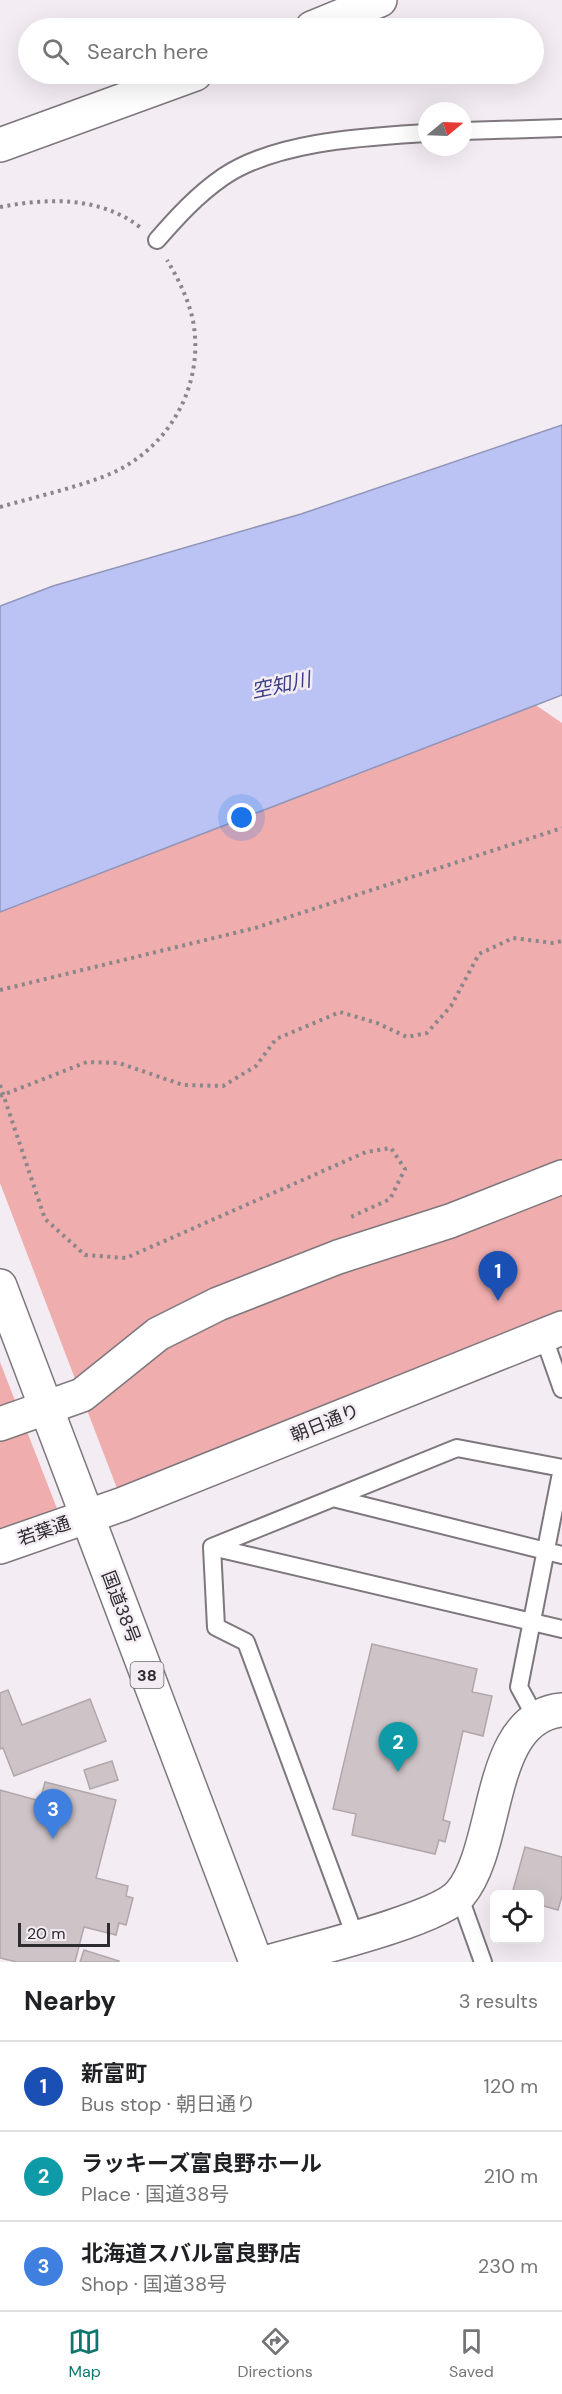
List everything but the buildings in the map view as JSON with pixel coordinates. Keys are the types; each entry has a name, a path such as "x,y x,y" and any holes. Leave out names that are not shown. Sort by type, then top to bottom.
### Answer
{"main road":[{"path":"336,18 380,0"},
{"path":"0,145 168,84"},
{"path":"0,1424 43,1398 82,1395 158,1334 218,1304 338,1257 450,1221 562,1177"},
{"name":"国道38号","path":"0,1286 256,1962"},
{"name":"朝日通り","path":"87,1516 553,1332"},
{"name":"若葉通","path":"0,1546 87,1516"},
{"path":"268,1962 423,1916 459,1895 480,1859 510,1747 525,1726 550,1715"}],"lane":[{"path":"472,131 562,128"},
{"path":"157,240 186,206 224,176 264,158 314,146 374,136 418,134"},
{"path":"553,1332 562,1389"},
{"path":"212,1547 457,1448 562,1468 519,1687 550,1715"},
{"path":"333,1498 562,1555"},
{"path":"212,1547 562,1629"},
{"path":"212,1547 216,1627 246,1642 355,1936"},
{"path":"459,1895 483,1962"}],"path":[{"path":"0,207 65,200 92,204 128,218 157,240 180,282 194,327 195,365 185,400 170,429 140,456 107,475 0,507"},
{"path":"0,990 255,928 562,828"},
{"path":"0,1096 87,1062 119,1063 183,1085 223,1086 256,1066 276,1039 340,1012 377,1023 407,1037 427,1033 451,1006 479,954 513,938 553,943 562,941"},
{"path":"0,1086 45,1219 85,1255 126,1258 366,1152 391,1148 405,1168 390,1199 348,1218"}],"shaded area":[{"path":"521,695 562,723 562,1328 123,1504 0,1183 0,887"},
{"path":"0,1362 63,1524 0,1547"}],"water":[{"name":"空知川","path":"562,425 562,695 0,912 0,606 53,586 301,514"}],"place":[{"name":"新富町","path":"498,1301"},
{"name":"ラッキーズ富良野ホール","path":"398,1772"},
{"name":"北海道スバル富良野店","path":"53,1839"}]}
